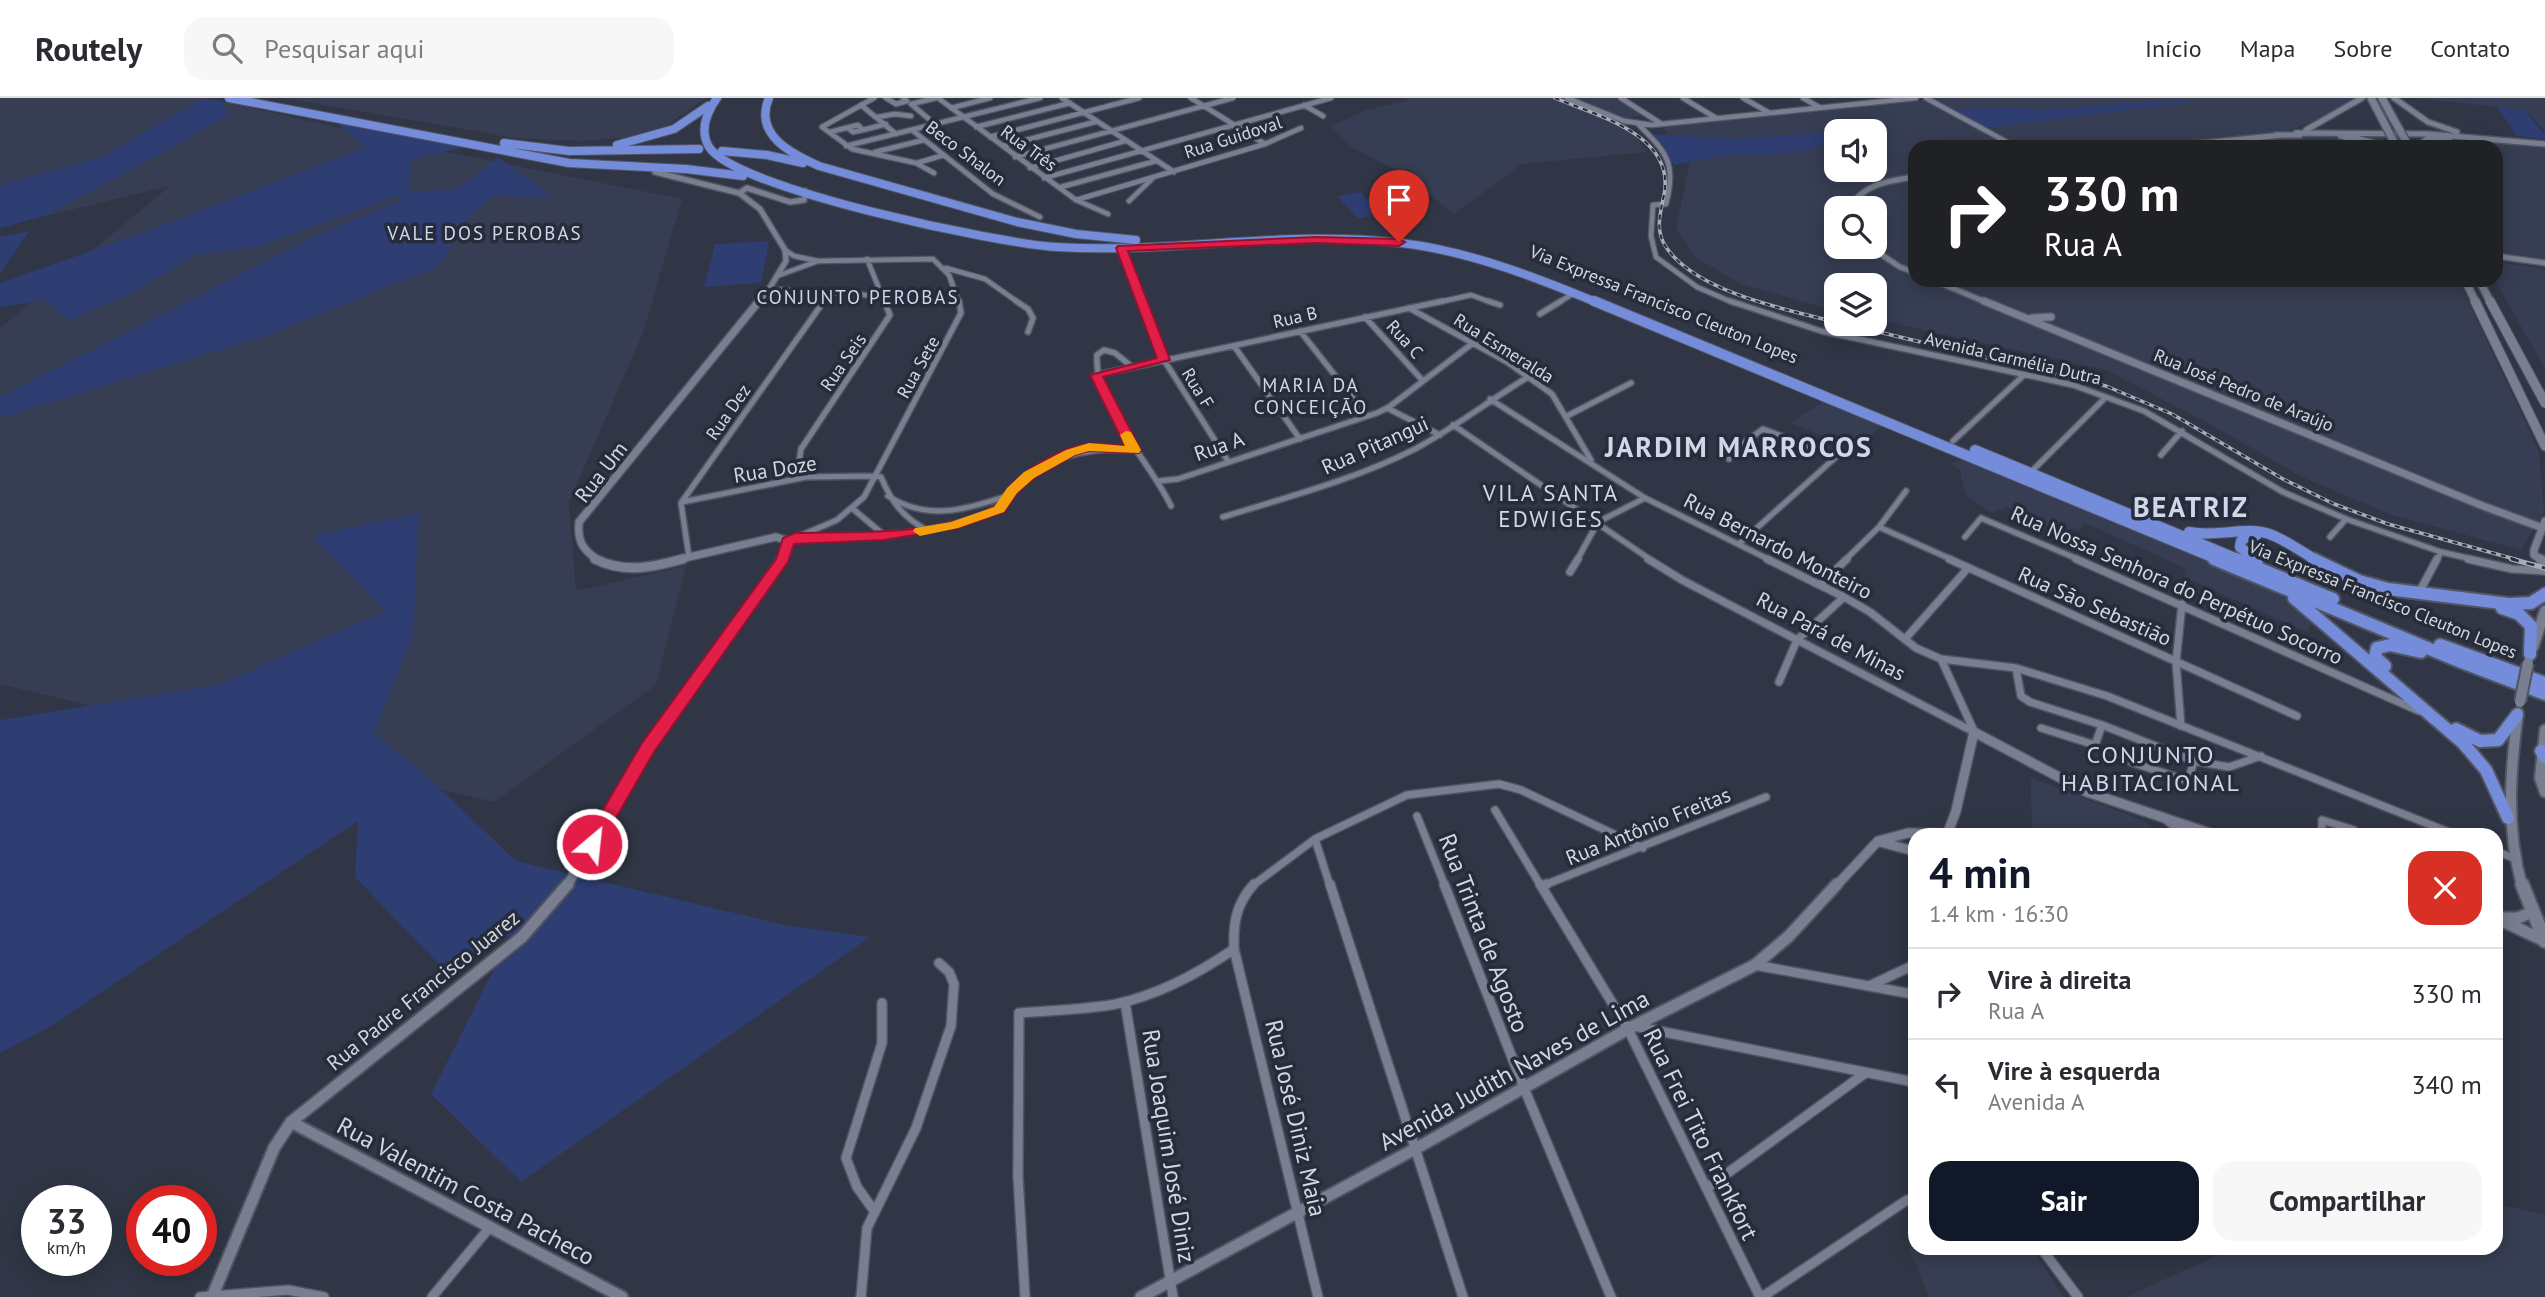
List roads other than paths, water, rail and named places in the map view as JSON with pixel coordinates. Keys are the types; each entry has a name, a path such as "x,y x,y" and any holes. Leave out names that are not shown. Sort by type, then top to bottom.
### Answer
{"highway":[{"path":"229,98 523,155 580,164 728,173 805,191"},
{"path":"262,98 502,143 578,151 699,149"},
{"path":"557,147 614,142 660,131 687,117 705,98"},
{"name":"Via Expressa Francisco Cleuton Lopes","path":"769,98 764,110 771,135 800,157 831,170 989,216 1073,234 1118,239 1364,234 1453,245 1491,254 2281,576 2428,640 2545,683"},
{"path":"502,143 557,147 604,146 646,139 685,123 716,100"},
{"path":"716,100 704,121 707,143 713,152 732,166 776,183"},
{"path":"722,150 767,155 831,170"},
{"path":"523,155 552,165 685,175 728,173"},
{"name":"Via Expressa Francisco Cleuton Lopes","path":"805,191 1013,244 1121,248 1316,240 1399,242 1488,260 1574,293 2461,662 2545,694"},
{"path":"974,235 994,237 1011,230 1007,223 989,216"},
{"path":"2118,510 2201,536 2214,537 2241,531 2265,533 2329,568 2359,581 2388,589 2509,604 2531,603 2545,594"},
{"path":"2281,576 2246,554 2241,547 2241,541 2249,535 2267,537 2361,587 2390,594 2507,609 2519,614 2531,626 2529,658"},
{"path":"2245,571 2304,604 2463,743 2486,770 2508,818"},
{"path":"2461,662 2390,645 2377,648 2374,652 2375,657 2466,736 2480,741 2498,740 2519,708"}],"main road":[{"path":"2382,98 2405,140"},
{"path":"2373,101 2395,140"},
{"path":"2341,135 2359,140"},
{"path":"2426,140 2449,137"},
{"path":"2468,287 2545,446"},
{"path":"2483,287 2545,403"},
{"path":"2545,611 2529,658 2519,708 2508,818 2513,858 2545,941"},
{"path":"2545,730 2540,778 2545,792"}],"street":[{"path":"874,98 822,127 846,146 916,163 934,173"},
{"path":"891,98 896,104 939,98"},
{"name":"Rua Três","path":"939,98 1076,200 1108,214"},
{"path":"951,108 990,98"},
{"path":"846,146 1040,98"},
{"path":"1062,98 1174,172"},
{"path":"990,137 1139,98"},
{"path":"1191,98 1265,145"},
{"path":"1015,157 1234,98"},
{"path":"1044,178 1318,99 1331,98"},
{"path":"1567,98 1638,124 1916,98"},
{"path":"1621,98 1660,124"},
{"path":"1683,98 1717,118"},
{"path":"1743,98 1769,113"},
{"path":"1803,98 1820,108"},
{"path":"1864,98 1872,102"},
{"path":"1926,98 2002,140"},
{"path":"2394,98 2428,122 2476,136"},
{"path":"2293,134 2318,124 2360,99 2373,101"},
{"path":"907,101 936,125"},
{"path":"976,127 1070,103"},
{"path":"862,105 896,134"},
{"path":"1304,105 1323,116"},
{"path":"878,117 895,114 923,115"},
{"path":"2329,118 2329,123 2334,127 2353,132"},
{"path":"1003,146 1095,121"},
{"path":"2401,140 2428,134 2431,130 2428,122"},
{"path":"830,132 848,128 853,132 886,124"},
{"name":"Avenida Carmélia Dutra","path":"1638,124 1670,159 1673,180 1666,204 1653,205 1651,236 1656,257 1696,287 1744,307 1821,331 2073,385 2144,411 2283,492 2346,519 2441,552 2512,569 2545,572"},
{"path":"2318,124 2329,132 2341,135"},
{"name":"Rua Guidoval","path":"1076,200 1265,145 1301,128"},
{"name":"Beco Shalon","path":"912,130 993,194 1040,216"},
{"path":"2225,140 2353,132 2476,136 2545,144"},
{"path":"2293,134 2387,140"},
{"path":"2409,140 2449,137 2505,140"},
{"path":"871,153 924,140"},
{"path":"1030,167 1125,141"},
{"path":"916,163 944,155"},
{"path":"1061,187 1156,161"},
{"path":"685,175 739,193 761,209 785,250 794,256 818,261 928,258 946,268 985,279 1028,309 1033,318 1028,332"},
{"path":"1129,201 1153,177"},
{"path":"1859,196 1870,188 1908,178"},
{"path":"709,185 747,187 790,202 804,200 805,191"},
{"path":"739,193 747,187"},
{"name":"Rua F","path":"1121,248 1164,360 1228,461"},
{"name":"Rua Um","path":"785,250 786,261 769,289 582,522 577,539 584,551 621,565 642,565 689,557 776,537 791,539"},
{"path":"1887,257 1908,269"},
{"path":"2503,257 2545,263"},
{"name":"Rua Seis","path":"806,477 799,467 801,449 890,315 867,259"},
{"path":"778,276 818,261"},
{"name":"Rua Sete","path":"853,509 864,497 958,322 960,302 946,268"},
{"name":"Rua José Pedro de Araújo","path":"1950,287 2470,501 2544,525 2533,551 2534,555 2545,562"},
{"path":"769,289 882,296"},
{"name":"Rua Dez","path":"681,503 830,293"},
{"path":"1540,314 1574,293"},
{"name":"Rua B","path":"1096,375 1471,295 1500,305"},
{"name":"Rua Esmeralda","path":"1409,307 1473,343 1552,394 1592,463"},
{"name":"Rua C","path":"1365,317 1423,381"},
{"path":"2027,318 2050,317"},
{"path":"1300,331 1367,416"},
{"name":"Rua A","path":"1159,481 1178,480 1387,408 1473,343"},
{"path":"1234,346 1300,439"},
{"path":"1131,366 1115,353 1104,350 1097,355 1096,375 1134,450 1153,477 1159,481 1171,506"},
{"path":"1953,441 2024,375"},
{"name":"Rua Pitangui","path":"1223,517 1356,475 1440,435 1490,399 1528,377"},
{"path":"1567,416 1631,383"},
{"path":"2030,473 2106,397"},
{"name":"Rua Bernardo Monteiro","path":"1490,399 1645,498 1844,597 1916,648 1941,659 2016,668 2107,695 2439,828"},
{"path":"1387,408 1440,435"},
{"name":"Rua Pará de Minas","path":"1453,425 1598,522 1628,546 1682,580 2087,792 2193,828"},
{"path":"1728,459 1732,452 1763,429 1836,457 1739,544"},
{"path":"2161,455 2182,431"},
{"path":"791,539 884,536 954,525 999,509 1029,475 1070,453 1089,447 1134,450"},
{"path":"875,476 881,477 888,496 902,515 927,530"},
{"name":"Rua Doze","path":"681,503 806,477 875,476"},
{"path":"1821,584 1879,527 1906,491"},
{"path":"888,496 898,504 932,513 950,512 1008,496"},
{"path":"1570,572 1598,522 1645,498"},
{"path":"681,503 689,557"},
{"path":"791,539 837,520 853,509 884,536"},
{"name":"Rua Nossa Senhora do Perpétuo Socorro","path":"1965,537 1981,518 2430,715"},
{"path":"2330,537 2346,519"},
{"name":"Rua São Sebastião","path":"1879,527 2297,716"},
{"name":"Rua Padre Francisco Juarez","path":"208,1296 274,1148 291,1122 522,937 547,910 566,887 648,747 783,559 791,539"},
{"path":"2421,589 2441,552"},
{"path":"1905,639 1968,568"},
{"path":"1779,682 1797,640 1844,597"},
{"path":"2181,726 2176,662 2182,604"},
{"path":"1941,659 1974,732 1956,811 1949,828"},
{"path":"2016,668 2021,696 2030,702 2102,725 2194,761 2229,767 2262,756"},
{"path":"2381,694 2391,680"},
{"path":"2040,729 2095,745 2102,725"},
{"path":"2131,762 2185,780 2189,778 2194,761"},
{"name":"Rua José Diniz Maia","path":"1318,1297 1234,949 1233,923 1239,905 1252,886 1315,839 1408,795 1499,784 1521,790 1643,848"},
{"name":"Rua Antônio Freitas","path":"1542,886 1766,797"},
{"name":"Rua Frei Tito Frankfort","path":"1495,810 1631,1027 1761,1297"},
{"name":"Rua Trinta de Agosto","path":"1417,816 1524,1088 1611,1297"},
{"path":"2166,819 2177,828"},
{"path":"2322,828 2322,820 2348,828"},
{"path":"1878,841 1908,833"},
{"path":"1315,839 1464,1297"},
{"path":"1878,841 1908,849"},
{"name":"Avenida Judith Naves de Lima","path":"1141,1297 1415,1149 1631,1027 1755,965 1789,936 1878,841"},
{"path":"2503,853 2513,858"},
{"path":"2503,919 2511,920 2532,912"},
{"path":"2503,921 2545,941"},
{"path":"1025,1297 1018,1176 1019,1013 1125,1002 1188,975 1234,949"},
{"path":"863,1292 867,1228 916,1128 951,1026 954,984 949,972 939,963"},
{"path":"1755,965 1908,994"},
{"path":"1869,986 1908,968"},
{"name":"Rua Joaquim José Diniz","path":"1125,1002 1173,1297"},
{"path":"875,1212 848,1174 846,1158 882,1043 882,1003"},
{"path":"1631,1027 1908,1081"},
{"path":"1707,1188 1864,1074"},
{"name":"Rua Valentim Costa Pacheco","path":"291,1122 622,1297"},
{"path":"1761,1297 1907,1200"},
{"path":"432,1297 490,1227"},
{"path":"2046,1255 2078,1297"},
{"path":"208,1296 288,1290 324,1297"}],"railway":[{"path":"1555,98 1630,131 1658,157 1665,174 1660,235 1680,263 1698,276 1744,297 1824,319"},
{"path":"1887,334 2106,386 2172,414 2283,479 2334,504 2388,524 2518,560"},
{"path":"2511,559 2545,568"}],"district":[{"name":"VALE DOS PEROBAS","path":"485,233"},
{"name":"CONJUNTO PEROBAS","path":"858,297"},
{"name":"MARIA DA CONCEIÇÃO","path":"1311,396"},
{"name":"JARDIM MARROCOS","path":"1739,446"},
{"name":"VILA SANTA EDWIGES","path":"1551,505"},
{"name":"BEATRIZ","path":"2191,506"},
{"name":"CONJUNTO HABITACIONAL","path":"2151,768"}]}
